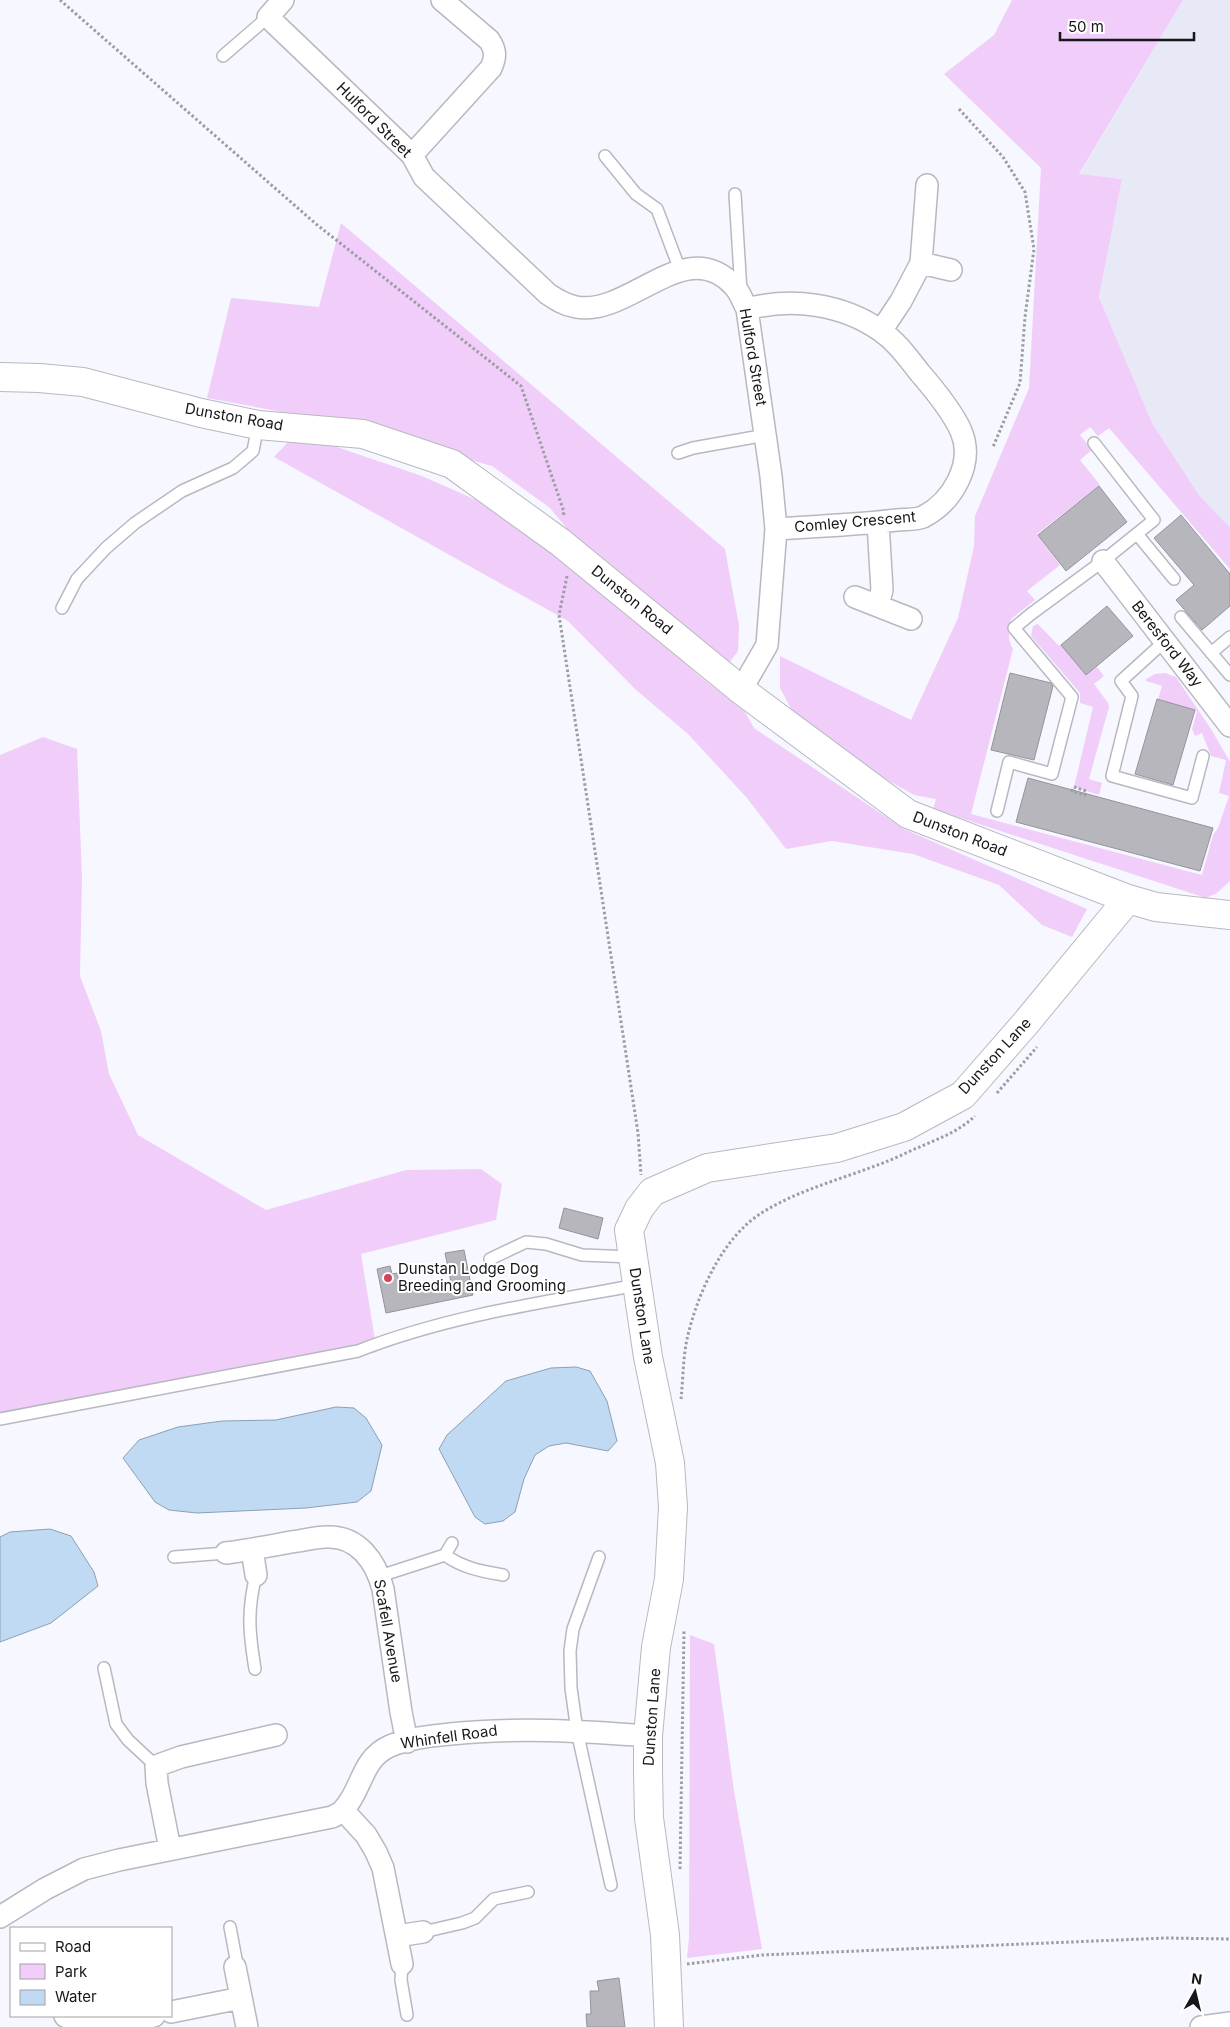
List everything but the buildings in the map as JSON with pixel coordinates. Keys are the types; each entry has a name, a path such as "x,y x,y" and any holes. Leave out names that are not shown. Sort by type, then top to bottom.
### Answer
{"street":[{"path":"268,17 282,0"},
{"path":"412,155 491,68 496,55 489,40 442,0"},
{"name":"Hulford Street","path":"268,17 412,155 424,177 548,294 562,303 577,307 597,307 615,301 684,268 703,268 723,275 736,288 745,304 766,435 776,529 767,645 741,690"},
{"path":"881,331 901,301 921,263 927,185"},
{"path":"921,263 951,270"},
{"name":"Comley Crescent","path":"745,304 805,303 832,309 861,320 881,331 896,344 934,389 961,431 965,447 963,467 956,487 942,503 922,518 776,529"},
{"name":"Dunston Road","path":"0,377 83,382 201,413 258,424 364,434 452,464 560,542 741,690 908,814 1128,899 1156,907 1230,915"},
{"path":"878,522 882,590 878,605"},
{"name":"Beresford Way","path":"1103,561 1230,726"},
{"path":"855,597 911,619"},
{"name":"Dunston Lane","path":"669,2027 665,1935 649,1818 648,1736 656,1647 669,1579 673,1508 670,1463 648,1357 629,1230 638,1209 652,1192 707,1168 837,1148 904,1127 963,1095 1025,1024 1128,899"},
{"name":"Scafell Avenue","path":"226,1553 327,1536 360,1547 372,1561 380,1576 391,1632 401,1712 408,1742"},
{"path":"252,1549 256,1575"},
{"name":"Whinfell Road","path":"343,1810 354,1794 364,1769 376,1756 390,1746 436,1736 493,1730 578,1730 648,1736"},
{"path":"170,1849 157,1783 156,1766 181,1757 276,1735"},
{"path":"3,1919 45,1889 84,1869 170,1849 321,1820 332,1817 343,1810 366,1835 383,1868 402,1964"},
{"path":"397,1936 423,1932"},
{"path":"235,1967 247,2027"},
{"path":"172,2012 241,1998"},
{"path":"66,2021 111,2024 149,2017"},
{"path":"1201,2027 1230,2023"}],"lane":[{"path":"223,56 268,17"},
{"path":"604,156 636,194 657,209 680,270"},
{"path":"735,194 745,304"},
{"path":"62,608 76,579 106,548 135,523 182,491 233,468 253,451 258,424"},
{"path":"678,454 693,448 766,435"},
{"path":"997,811 1009,762 1052,774 1072,697 1014,628 1154,520 1094,443"},
{"path":"1137,534 1174,579"},
{"path":"1181,617 1230,675"},
{"path":"1211,653 1230,638"},
{"path":"1165,641 1121,681 1132,696 1112,776 1192,798 1203,756"},
{"path":"490,1259 526,1242 546,1244 582,1255 633,1257"},
{"path":"0,1419 358,1351 394,1337 505,1310 638,1285"},
{"path":"380,1576 445,1555 452,1543"},
{"path":"174,1557 226,1553"},
{"path":"445,1555 473,1570 503,1575"},
{"path":"599,1556 573,1629 570,1651 571,1688 611,1885"},
{"path":"255,1669 248,1628 249,1607 256,1575"},
{"path":"104,1668 116,1724 128,1740 156,1766"},
{"path":"423,1932 462,1924 475,1918 494,1900 528,1892"},
{"path":"230,1927 236,1959 235,1967"},
{"path":"402,1964 401,1980 407,2015"}],"path":[{"path":"60,0 316,224 521,386 564,512 560,542"},
{"path":"959,109 1003,157 1024,192 1034,249 1025,317 1020,383 993,447"},
{"path":"566,580 559,615 637,1123 639,1172 652,1192"},
{"path":"996,1094 1043,1040"},
{"path":"681,1409 687,1341 698,1299 719,1260 740,1231 762,1212 793,1197 885,1163 916,1148 943,1138 964,1127 977,1114"},
{"path":"680,1875 684,1624"},
{"path":"666,1967 762,1954 1148,1939 1230,1939"}],"shaded area":[{"path":"1183,0 1230,0 1230,530 1199,495 1152,423 1099,297 1122,179 1079,175"}],"green space":[{"path":"1012,0 1183,0 1079,174 1122,179 1099,297 1152,423 1199,495 1230,528 1230,569 1109,428 1098,436 1090,427 1080,435 1092,450 1080,460 1100,485 1037,534 1060,565 1027,591 1035,600 1011,619 1009,638 1013,649 971,814 1202,875 1213,835 1218,828 1229,796 1219,793 1226,760 1211,756 1202,733 1195,736 1192,729 1197,711 1158,699 1162,686 1146,681 1146,679 1155,674 1165,673 1176,677 1211,729 1230,762 1230,881 1217,893 1206,898 933,809 936,799 914,795 857,763 795,716 780,688 780,656 911,720 958,618 974,546 975,516 1029,388 1041,168 944,74 994,35"},
{"path":"341,223 725,549 739,625 738,651 730,662 710,656 596,564 550,508 492,466 431,449 374,429 207,398 231,298 319,307"},
{"path":"288,442 331,445 422,476 492,507 572,559 697,674 745,712 754,728 904,829 1087,909 1072,937 1042,925 999,885 913,854 832,841 786,849 747,798 688,734 635,689 568,621 274,457"},
{"path":"1038,624 1058,645 1061,645 1086,675 1097,667 1104,676 1094,684 1109,707 1089,779 1102,783 1099,795 1074,787 1093,707 1080,703 1080,693 1031,636 1033,626"},
{"path":"43,737 77,749 82,878 80,976 101,1031 109,1074 138,1135 266,1210 406,1170 481,1169 502,1184 496,1220 361,1254 377,1352 332,1362 0,1414 0,755"},
{"path":"690,1635 714,1644 734,1791 762,1949 687,1958 689,1938"}],"water":[{"path":"576,1367 590,1371 607,1401 617,1441 608,1451 566,1443 549,1446 535,1455 524,1479 515,1512 503,1521 485,1524 475,1517 439,1449 447,1435 506,1381 551,1368"},
{"path":"336,1407 354,1408 366,1418 382,1445 371,1491 357,1502 306,1508 197,1513 169,1510 155,1502 123,1458 139,1440 178,1427 222,1421 276,1420"},
{"path":"50,1529 71,1536 94,1572 98,1586 51,1623 0,1642 0,1537 10,1532"}],"place":[{"name":"Dunstan Lodge Dog Breeding and Grooming","path":"388,1278"}]}
